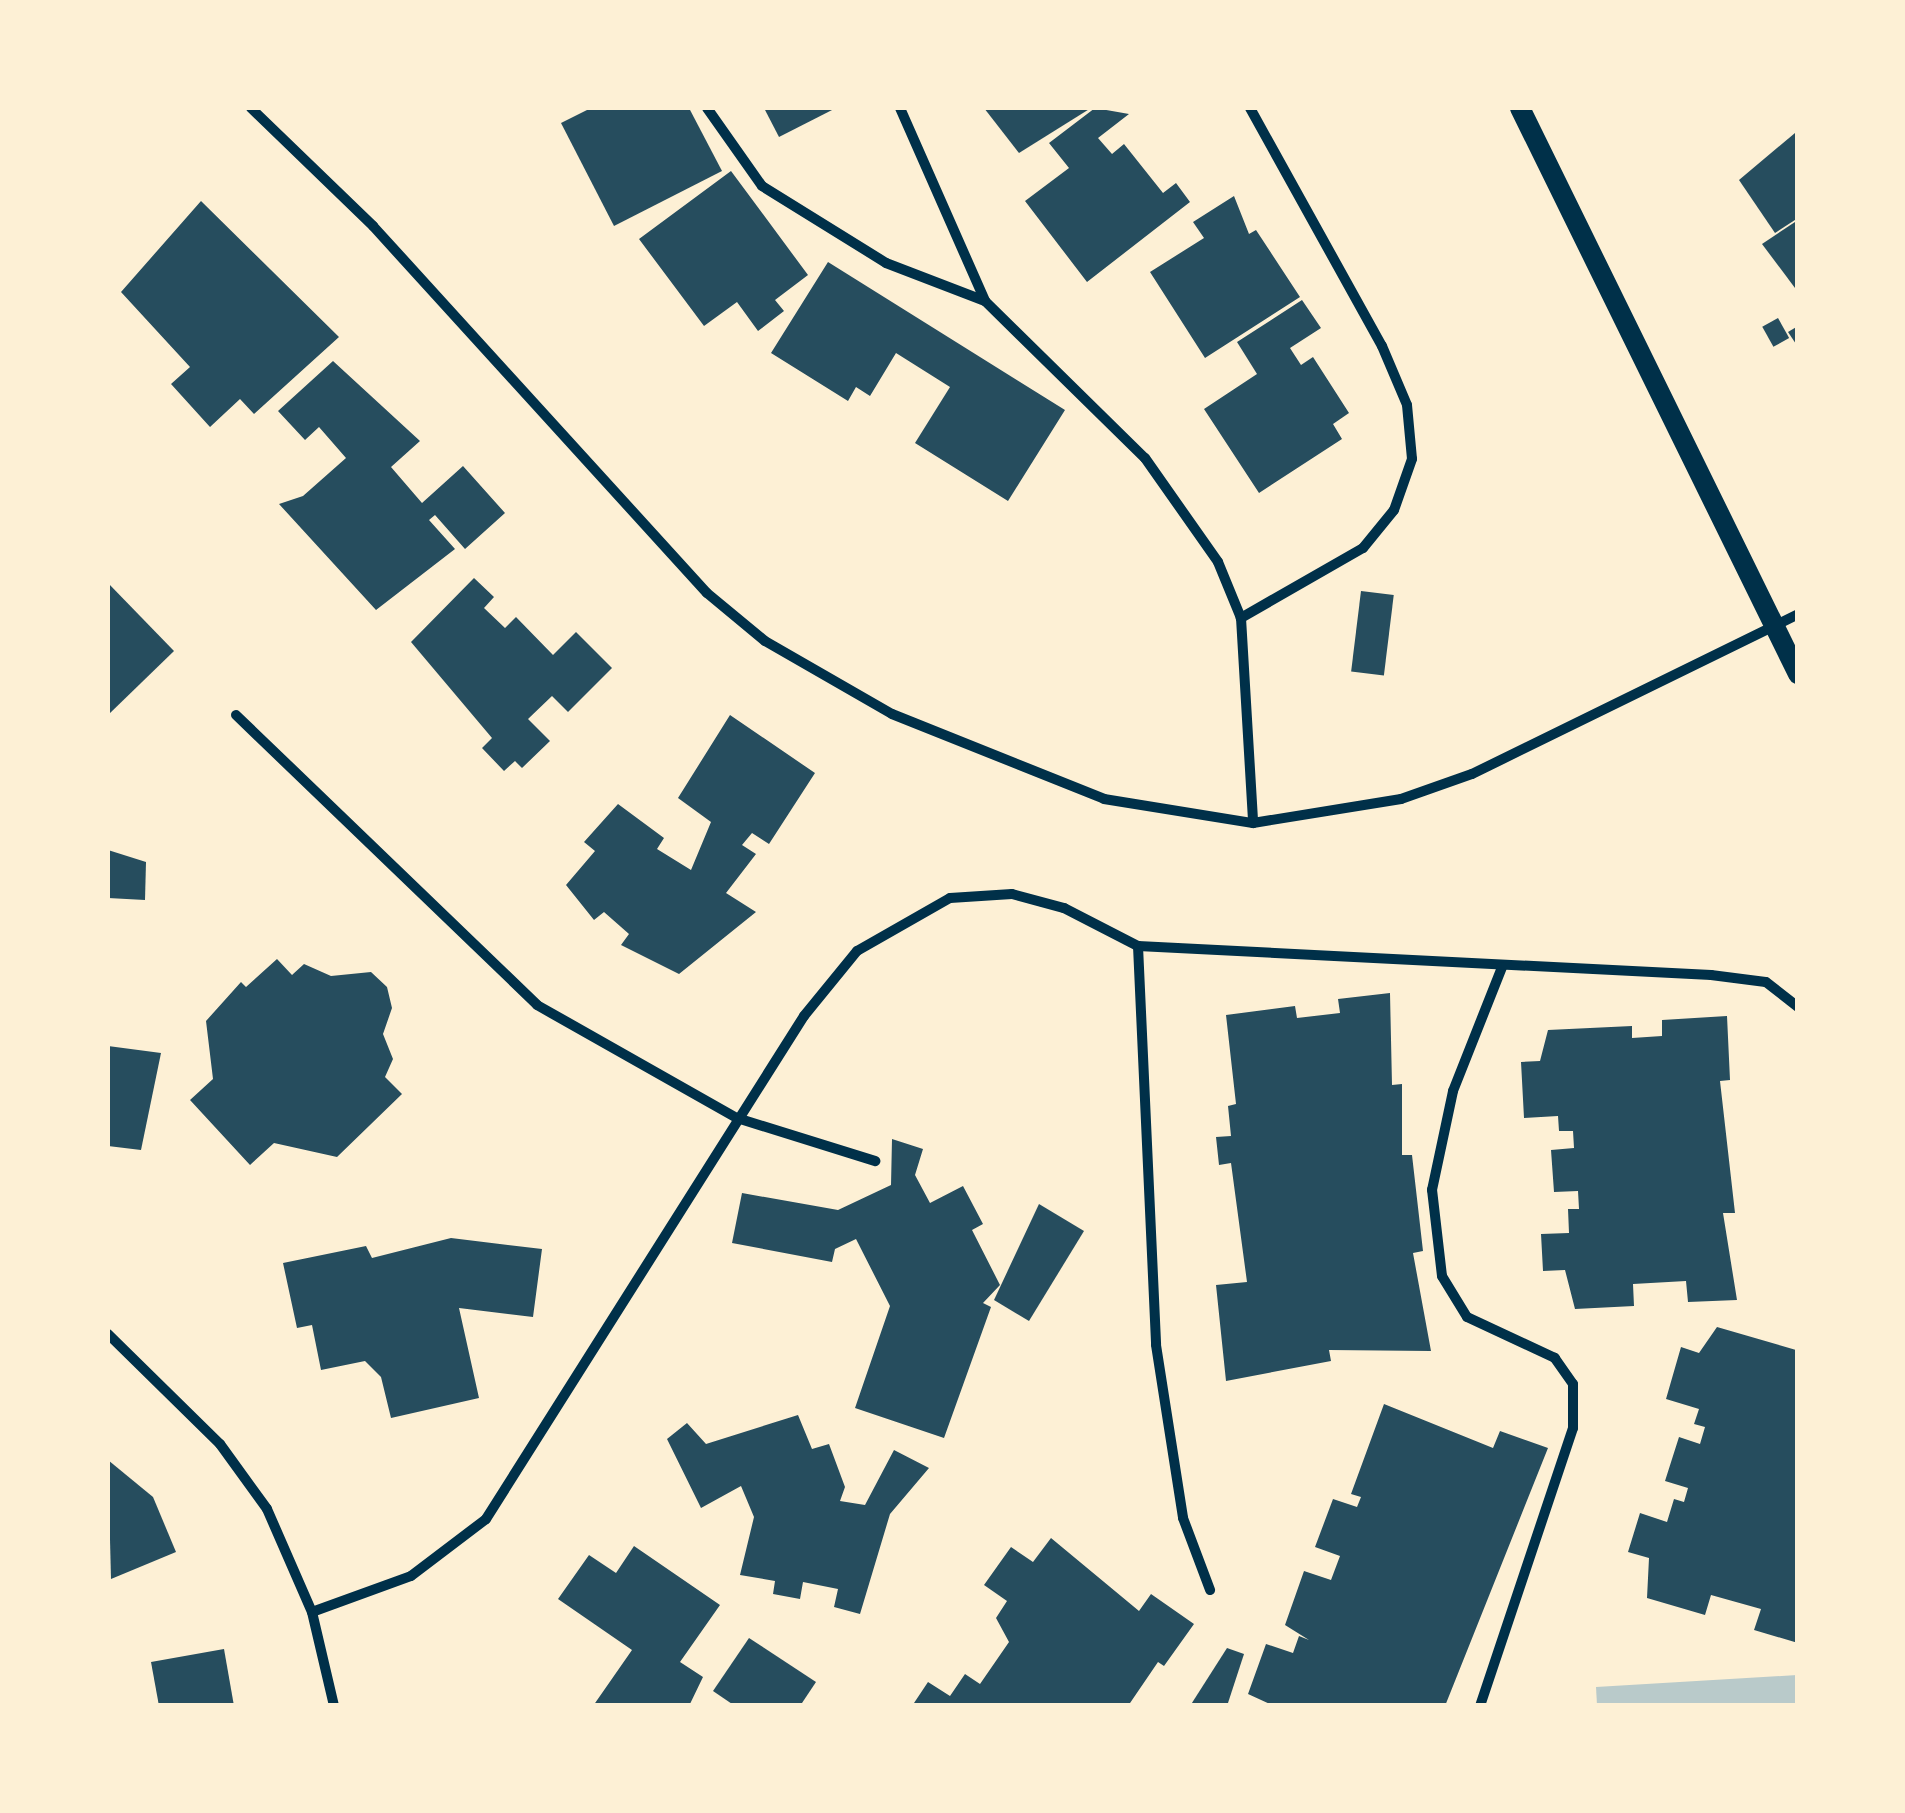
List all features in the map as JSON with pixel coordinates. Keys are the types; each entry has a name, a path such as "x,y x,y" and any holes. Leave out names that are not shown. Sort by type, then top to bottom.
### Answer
{"main road":[{"path":"1520,108 1798,674"}],"street":[{"path":"253,108 374,226 707,593 765,641 892,714 1104,799 1253,823 1333,815 1472,774 1798,614"},
{"path":"707,108 762,186 886,263 985,301"},
{"path":"900,108 985,301 1145,458 1218,562 1241,618 1253,823"},
{"path":"1241,618 1363,548 1394,510 1412,460 1407,405 1382,346 1250,108"},
{"path":"236,715 478,958 537,1004 737,1118 875,1162"},
{"path":"312,1612 411,1576 486,1519 737,1118 858,950 920,911 1012,894 1064,908 1138,946 1766,982 1798,1007"},
{"path":"1138,946 1156,1345 1183,1518 1210,1590"},
{"path":"1480,1706 1573,1428 1573,1384 1555,1358 1467,1317 1442,1276 1432,1190 1453,1090 1502,967"},
{"path":"108,1334 220,1444 267,1509 312,1612 334,1706"}],"shaded area":[{"path":"1797,1675 1797,1705 1597,1705 1596,1687"}],"building":[{"path":"591,108 689,108 722,171 614,226 561,123"},
{"path":"764,108 836,108 779,137"},
{"path":"984,108 1091,108 1019,153"},
{"path":"1095,108 1129,114 1098,138 1112,154 1124,144 1163,193 1176,183 1190,202 1087,282 1025,201 1069,168 1049,143"},
{"path":"1795,133 1798,218 1775,233 1739,180"},
{"path":"731,171 808,275 775,300 784,311 758,331 737,302 704,326 639,239"},
{"path":"1234,196 1249,234 1256,230 1300,297 1205,358 1150,272 1204,238 1193,222"},
{"path":"201,201 339,337 254,414 240,399 210,427 171,384 190,367 121,292"},
{"path":"1798,220 1798,292 1762,244"},
{"path":"828,262 1065,410 1008,501 915,443 950,387 896,353 870,396 856,387 848,401 771,353"},
{"path":"1302,300 1321,328 1290,348 1301,365 1313,357 1349,413 1333,424 1342,439 1259,493 1204,409 1257,374 1237,342"},
{"path":"1778,318 1789,338 1773,347 1762,327"},
{"path":"1798,326 1798,347 1788,332"},
{"path":"333,361 420,441 391,467 422,503 463,466 505,513 465,549 435,515 429,520 455,549 376,610 279,504 303,496 346,458 319,427 305,440 278,411"},
{"path":"474,578 494,597 484,608 505,628 516,617 553,655 576,632 612,668 568,712 552,696 528,719 550,741 522,768 515,761 504,771 482,748 492,738 411,642"},
{"path":"108,583 174,651 108,715"},
{"path":"1361,591 1394,595 1384,675 1351,671"},
{"path":"730,715 815,773 769,844 752,833 742,845 756,854 726,893 756,912 679,974 621,945 629,934 604,912 594,920 566,885 595,851 584,842 618,804 664,838 657,849 691,870 711,822 678,798"},
{"path":"108,850 146,862 145,900 108,898"},
{"path":"277,959 292,975 304,964 331,976 371,972 387,987 392,1008 383,1034 393,1059 385,1077 402,1094 337,1157 274,1143 250,1165 190,1100 213,1079 206,1021 241,982 246,987"},
{"path":"1390,993 1392,1085 1402,1084 1402,1155 1412,1155 1423,1251 1413,1253 1431,1351 1329,1350 1331,1361 1226,1381 1216,1285 1247,1282 1231,1163 1219,1165 1216,1137 1231,1136 1228,1106 1236,1104 1226,1015 1295,1006 1297,1018 1340,1013 1338,999"},
{"path":"1727,1016 1730,1080 1720,1081 1735,1213 1723,1213 1737,1300 1688,1302 1686,1281 1633,1284 1634,1306 1575,1309 1565,1270 1543,1271 1541,1234 1569,1233 1568,1209 1579,1209 1578,1191 1554,1192 1551,1150 1574,1148 1573,1131 1559,1131 1558,1116 1524,1118 1521,1062 1540,1061 1548,1030 1632,1026 1632,1038 1662,1036 1662,1020"},
{"path":"108,1046 161,1053 141,1150 108,1146"},
{"path":"892,1139 923,1149 915,1175 930,1203 963,1186 983,1224 972,1230 1000,1285 983,1303 991,1307 944,1438 855,1408 890,1306 856,1239 835,1249 832,1262 732,1243 742,1193 838,1210 891,1185"},
{"path":"1039,1204 1084,1231 1029,1321 994,1300"},
{"path":"451,1238 542,1249 533,1317 459,1308 479,1398 391,1418 381,1377 365,1361 321,1370 312,1325 297,1328 283,1263 366,1246 372,1258"},
{"path":"1717,1327 1796,1350 1798,1643 1754,1630 1761,1609 1711,1595 1705,1615 1647,1598 1649,1558 1628,1552 1640,1513 1667,1522 1674,1499 1684,1502 1688,1488 1665,1481 1679,1437 1700,1444 1705,1427 1694,1424 1699,1409 1666,1399 1681,1347 1699,1353"},
{"path":"1384,1404 1493,1448 1500,1431 1548,1448 1445,1706 1274,1706 1248,1694 1266,1644 1293,1653 1299,1636 1309,1640 1285,1625 1304,1571 1331,1580 1340,1556 1315,1547 1333,1499 1357,1507 1361,1497 1351,1494"},
{"path":"798,1415 812,1449 829,1444 845,1487 840,1501 865,1505 894,1450 929,1468 890,1514 860,1614 834,1607 838,1589 803,1582 800,1599 773,1594 775,1581 740,1575 754,1517 741,1486 701,1508 667,1439 687,1423 706,1444"},
{"path":"108,1460 153,1497 176,1552 111,1579"},
{"path":"1051,1538 1139,1611 1151,1594 1194,1624 1164,1666 1158,1662 1128,1706 912,1706 928,1682 950,1696 965,1674 980,1684 1009,1642 996,1618 1007,1601 984,1585 1011,1547 1033,1562"},
{"path":"634,1546 720,1605 680,1662 703,1677 689,1706 593,1706 632,1650 558,1599 589,1555 616,1573"},
{"path":"749,1638 816,1682 800,1706 735,1706 713,1691"},
{"path":"1227,1648 1244,1654 1227,1706 1190,1706"},
{"path":"224,1649 234,1706 159,1706 151,1662"}]}
